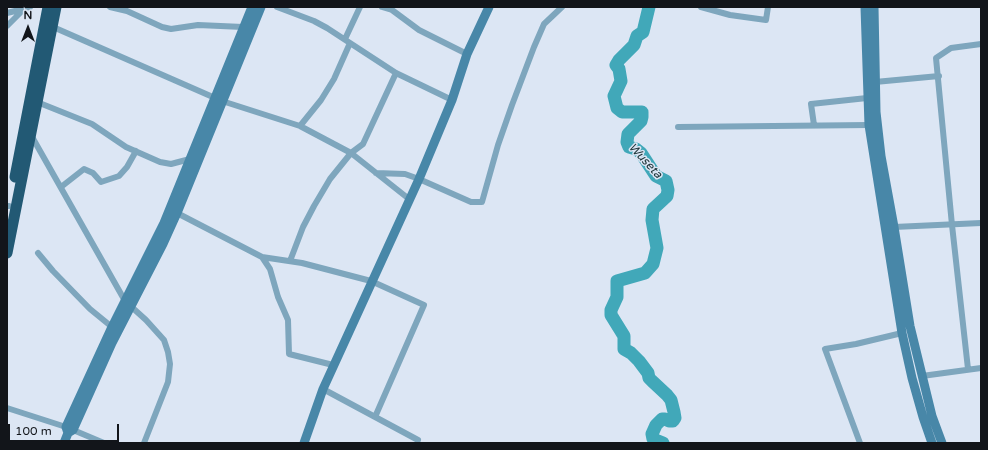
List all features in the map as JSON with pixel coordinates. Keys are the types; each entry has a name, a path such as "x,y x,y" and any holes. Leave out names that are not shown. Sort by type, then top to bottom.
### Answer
{"highway":[{"path":"8,209 48,7"},
{"path":"7,253 56,7"}],"street":[{"path":"110,7 127,10 162,27 171,29 198,25 243,27"},
{"path":"64,443 112,327 163,244 177,213 243,27 252,7"},
{"path":"69,430 102,364 190,159 261,7"},
{"path":"277,7 314,21 348,41 396,73 452,100"},
{"path":"300,126 321,100 334,79 360,7"},
{"path":"382,7 392,10 419,30 467,54"},
{"path":"304,443 333,365 419,179 452,100 467,54 488,7"},
{"path":"376,172 405,174 472,202 482,202 498,145 534,47 544,24 562,7"},
{"path":"701,7 730,15 766,20 768,7"},
{"path":"865,7 868,125 910,326 932,416 942,443"},
{"path":"874,7 877,127 894,227 894,255 902,333 912,378 932,443"},
{"path":"7,13 27,8"},
{"path":"7,26 27,8"},
{"path":"53,27 218,99 300,126 351,153 410,199"},
{"path":"968,369 936,58 951,48 981,44"},
{"path":"290,261 303,227 330,179 351,153 363,144 396,73"},
{"path":"875,82 939,76"},
{"path":"814,125 812,104 867,98"},
{"path":"38,102 92,124 126,147 160,162 171,164 190,159"},
{"path":"678,127 868,125"},
{"path":"31,135 128,303 164,340 170,364 168,382 144,443"},
{"path":"61,187 84,169 93,173 101,182 118,176 127,167 136,152"},
{"path":"177,213 262,257 290,261 341,272 372,281 424,306 375,417"},
{"path":"894,227 981,223"},
{"path":"38,253 85,304 112,327"},
{"path":"262,257 270,269 278,297 288,320 289,354 333,365"},
{"path":"860,443 825,349 856,344 902,333"},
{"path":"922,376 981,368"},
{"path":"323,389 418,440"},
{"path":"7,408 104,443"}],"waterway":[{"name":"Wuseta","path":"649,7 643,32 637,36 634,45 616,65 619,69 621,81 614,96 617,108 622,112 642,112 641,121 628,134 627,142 629,147 636,149 641,153 656,176 666,181 668,190 667,196 653,209 652,220 657,248 653,264 645,273 617,281 617,297 611,310 611,315 624,336 624,349 631,353 639,361 648,373 649,378 671,400 675,418 673,421 662,419 656,425 652,434 653,439 663,443"}]}
